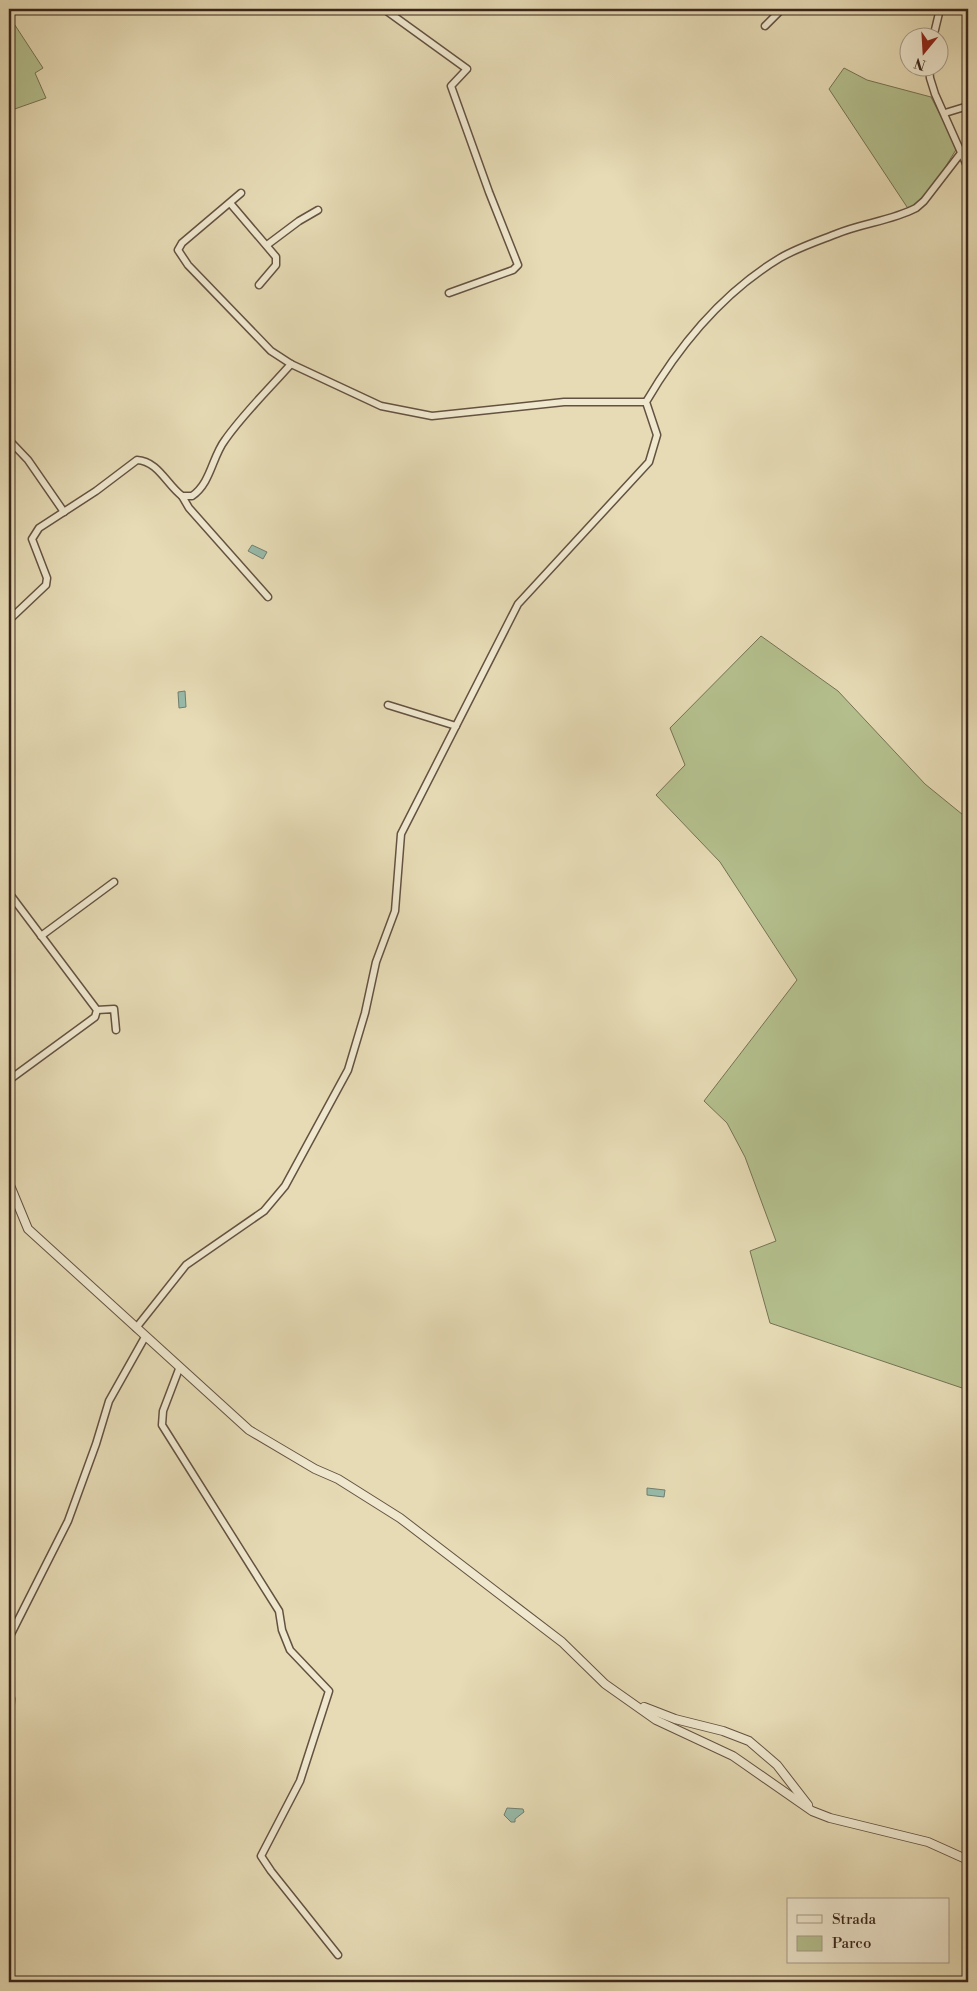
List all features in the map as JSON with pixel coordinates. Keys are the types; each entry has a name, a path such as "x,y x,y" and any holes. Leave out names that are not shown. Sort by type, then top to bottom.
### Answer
{"street":[{"path":"384,9 467,69 451,86 489,192 518,265 513,270 449,293"},
{"path":"766,26 782,9"},
{"path":"935,28 940,9"},
{"path":"931,78 932,86 968,168"},
{"path":"945,113 968,106"},
{"path":"136,1328 186,1265 264,1211 285,1186 329,1107 348,1070 365,1013 376,962 395,911 401,834 518,604 649,462 656,436 646,402 667,366 704,320 732,293 781,258 860,224 906,213 916,208 924,201 961,153"},
{"path":"241,193 182,242 178,250 188,266 271,351 291,364 380,406 432,416 564,402 646,402"},
{"path":"230,203 276,258 276,265 259,285"},
{"path":"267,245 299,221 318,210"},
{"path":"182,496 186,498 196,493 211,471 223,442 291,364"},
{"path":"9,440 24,454 64,512"},
{"path":"9,620 46,585 47,578 33,536 39,528 96,491 137,460 145,461 154,466 268,597"},
{"path":"388,705 456,726"},
{"path":"41,936 114,882"},
{"path":"9,893 96,1010 95,1018 9,1080"},
{"path":"96,1010 114,1009 116,1030"},
{"path":"9,1184 28,1229 218,1404 263,1440 315,1469 338,1478 400,1518 562,1642 605,1684 662,1724 733,1756 812,1811 928,1842 968,1860"},
{"path":"9,1638 68,1521 86,1474 109,1401 145,1337"},
{"path":"179,1369 163,1412 162,1425 279,1611 282,1630 290,1650 329,1691 300,1781 261,1856 338,1955"},
{"path":"9,1690 11,1699 9,1724"},
{"path":"631,1701 675,1720 717,1729 749,1741 769,1757 798,1794 820,1814"}],"green space":[{"path":"9,16 43,68 35,73 46,98 9,111"},
{"path":"844,68 867,80 931,97 957,148 935,184 909,210 829,89"},
{"path":"761,636 838,691 925,784 968,819 968,1390 770,1323 750,1251 776,1241 745,1157 727,1123 704,1101 797,980 720,862 656,795 685,765 670,728"}],"shaded area":[{"path":"252,545 267,552 263,559 248,551"},
{"path":"185,691 186,707 179,708 178,692"},
{"path":"647,1488 665,1490 664,1497 647,1495"},
{"path":"507,1808 523,1809 524,1812 515,1819 515,1822 511,1822 504,1815"}]}
